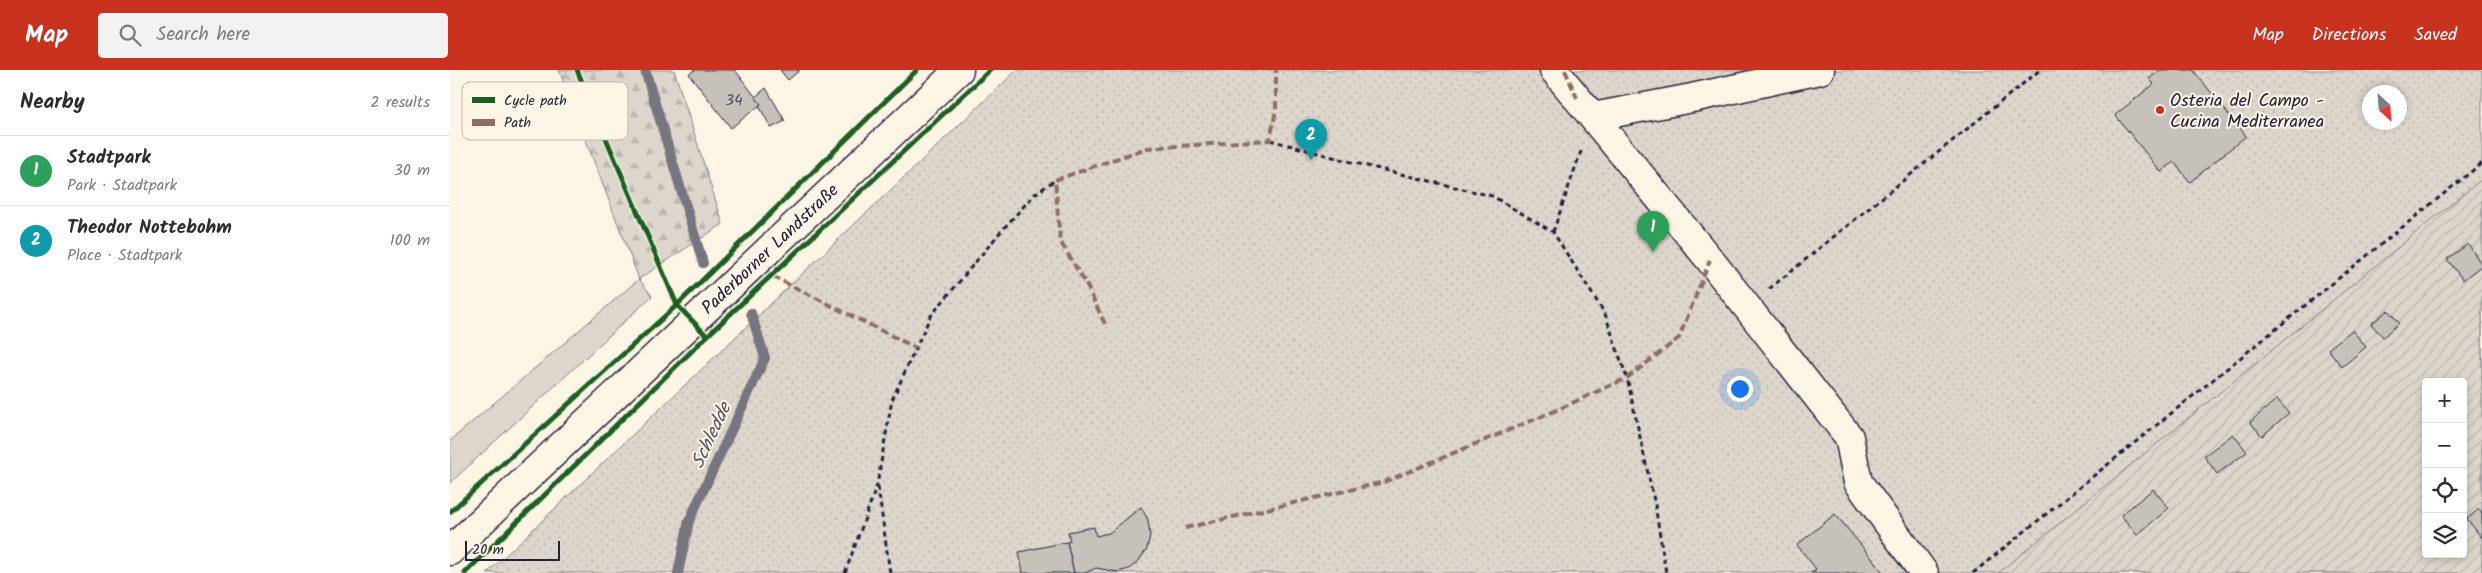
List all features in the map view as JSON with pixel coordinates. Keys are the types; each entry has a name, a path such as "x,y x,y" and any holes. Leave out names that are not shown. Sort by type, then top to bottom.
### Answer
{"street":[{"name":"Paderborner Landstraße","path":"450,551 959,70"},
{"path":"1554,70 1710,260 1849,437 1858,482 1924,573"},
{"path":"1592,117 1820,70"}],"path":[{"path":"1746,308 2040,70"},
{"path":"1553,232 1592,117"},
{"path":"1270,140 1492,196 1553,232 1605,314 1627,378 1655,504 1666,573"},
{"path":"1973,573 2482,163"},
{"path":"845,573 877,485 892,400 930,317 1002,230 1035,194 1056,180"},
{"path":"877,485 890,573"}],"green space":[{"path":"559,70 674,70 723,224 639,279 586,140 628,140 628,82 564,82"},
{"path":"1017,70 2482,70 2482,573 487,573"},
{"path":"2482,179 2482,573 1998,573"},
{"path":"639,279 652,296 450,483 450,441"}],"building":[{"path":"694,70 735,70 761,104 731,128 689,74"},
{"path":"780,70 800,70 788,80"},
{"path":"2160,70 2193,70 2246,136 2190,182 2174,162 2161,172 2115,115 2154,84 2149,79"},
{"path":"766,88 785,121 771,128 759,106 761,104 755,97"},
{"path":"2468,244 2482,265 2463,280 2447,259"},
{"path":"2388,310 2399,323 2383,337 2371,324"},
{"path":"2352,330 2366,347 2342,367 2328,349"},
{"path":"2277,399 2289,413 2262,436 2250,422"},
{"path":"2233,434 2247,452 2217,474 2204,456"},
{"path":"2153,489 2169,508 2137,535 2121,515"},
{"path":"1141,507 1148,520 1150,535 1147,549 1138,562 1129,569 1118,572 1096,568 1085,573 1074,573 1067,542 1070,541 1068,532 1094,527 1096,536 1109,533"},
{"path":"2479,509 2482,513 2482,538 2467,519"},
{"path":"1835,514 1883,573 1811,573 1816,569 1797,545"},
{"path":"1067,542 1074,573 1023,573 1019,552"}],"waterway":[{"name":"Schledde","path":"645,70 703,263"},
{"name":"Schledde","path":"678,573 689,521 765,358 751,313"}],"marked path":[{"path":"1105,324 1086,284 1060,241 1055,180 1147,148 1270,140 1276,110 1276,70"},
{"path":"1565,70 1577,98"},
{"path":"1185,528 1384,482 1550,413 1627,378 1679,338 1710,260"},
{"path":"772,276 916,348"}],"cycle path":[{"path":"577,70 582,82"},
{"path":"450,512 677,305 917,70"},
{"path":"465,573 707,336 990,70"},
{"path":"607,140 677,305 707,336"}],"place":[{"name":"Osteria del Campo - Cucina Mediterranea","path":"2160,110"},
{"name":"Theodor Nottebohm","path":"1311,160"},
{"name":"Stadtpark","path":"1653,252"}]}
